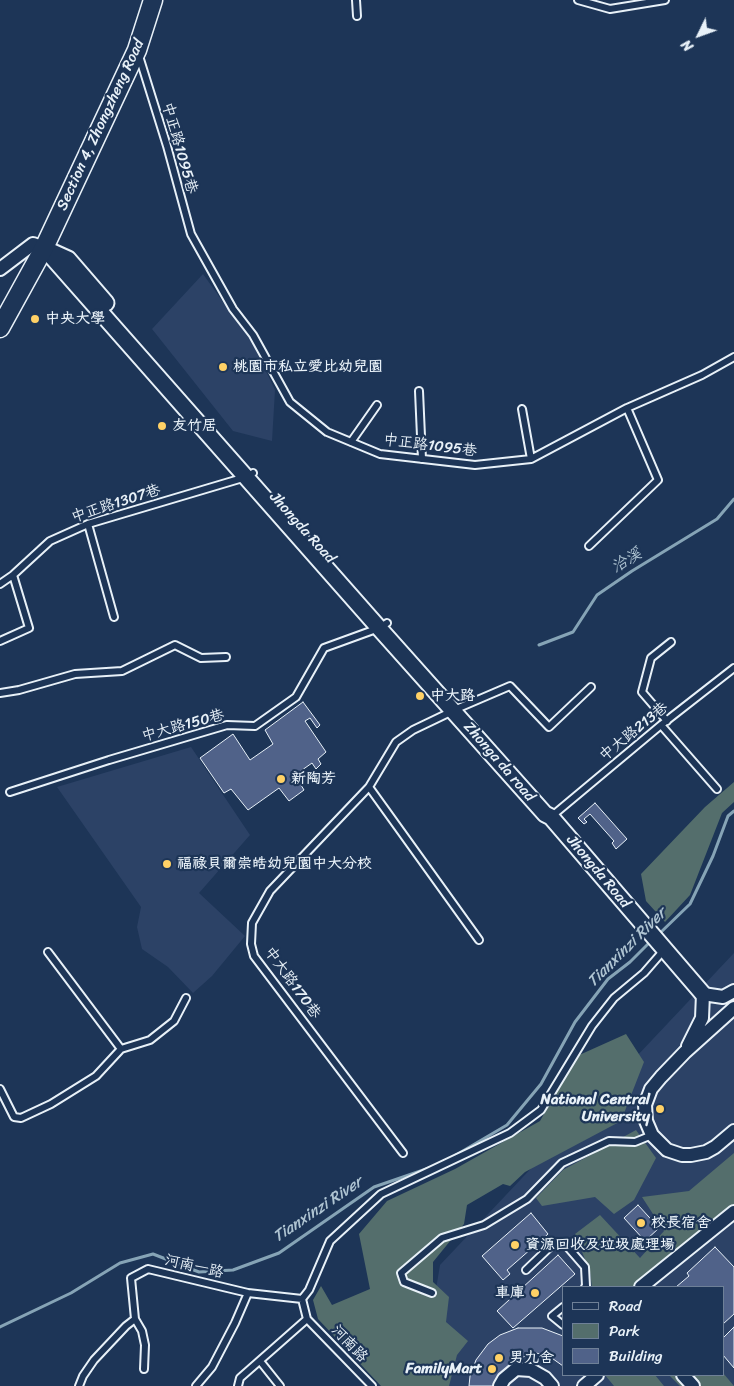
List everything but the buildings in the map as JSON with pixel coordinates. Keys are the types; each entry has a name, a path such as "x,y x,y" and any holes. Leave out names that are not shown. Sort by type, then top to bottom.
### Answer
{"main road":[{"name":"Section 4, Zhongzheng Road","path":"0,328 44,248 137,50 153,0"}],"street":[{"path":"0,268 33,244 44,248"},
{"name":"Jhongda Road","path":"44,248 250,475 458,709 545,814 551,817 703,994"},
{"path":"685,1052 702,1018 703,994 724,997 734,991"},
{"path":"734,1008 685,1052 651,1089 645,1105 646,1121 652,1135 667,1150 682,1155 691,1156 706,1152 734,1131"},
{"path":"642,1286 734,1212"},
{"path":"500,1386 504,1378 516,1369 531,1370 545,1378 552,1386"},
{"path":"684,1376 693,1386"}],"lane":[{"path":"356,0 357,16"},
{"path":"578,0 610,9 665,0"},
{"name":"中正路1095巷","path":"137,50 167,146 191,234 233,309 253,335 290,402 327,432 380,454 475,465 531,459 626,408 702,375 734,357"},
{"path":"419,391 422,459"},
{"path":"351,442 377,406"},
{"path":"590,546 658,480 626,408"},
{"path":"522,409 531,459"},
{"name":"中正路1307巷","path":"0,584 13,575 50,541 88,524 250,475"},
{"path":"88,524 114,617"},
{"path":"0,641 29,628 13,575"},
{"name":"中大路150巷","path":"10,792 227,725 255,726 296,697 324,648 383,625"},
{"path":"671,642 652,658 642,692 664,723 717,788"},
{"path":"0,693 19,690 75,674 122,671 175,644 202,658 226,657"},
{"name":"中大路213巷","path":"551,817 664,723 734,668"},
{"name":"中大路170巷","path":"403,1153 254,956 252,923 270,891 369,787 396,742 413,730 510,686 549,727 591,687"},
{"path":"369,787 479,940"},
{"path":"238,1386 240,1378 307,1319 302,1299 330,1241 381,1194 510,1133 541,1110 592,1026 614,998 644,973 662,948"},
{"path":"48,952 121,1050"},
{"path":"0,1089 14,1117 21,1118 52,1104 96,1076 121,1050 150,1040 168,1026 174,1021 186,998"},
{"path":"432,1293 404,1282 401,1273 442,1238 484,1225 527,1198 562,1163 609,1141 635,1142 652,1135"},
{"path":"526,1270 551,1246 564,1244 585,1267 586,1286"},
{"name":"河南一路","path":"135,1319 131,1278 148,1269 248,1293 302,1299"},
{"path":"196,1386 212,1367 248,1293"},
{"path":"562,1308 552,1316 562,1324"},
{"path":"79,1386 83,1376 94,1360 135,1319 142,1331 145,1345 144,1369"},
{"name":"河南路","path":"307,1319 372,1386"},
{"path":"260,1361 280,1386"}],"shaded area":[{"name":"桃園市私立愛比幼兒園","path":"203,274 253,344 275,390 272,441 233,431 152,329"},
{"name":"福祿貝爾崇皓幼兒園中大分校","path":"191,747 250,835 199,893 245,936 212,976 193,993 168,967 142,949 137,927 141,907 57,787"},
{"name":"National Central University","path":"734,953 734,1386 422,1386 424,1361 440,1265"}],"green space":[{"path":"734,782 734,802 722,813 690,895 665,922 646,901 641,874 705,807"},
{"path":"626,1034 644,1062 621,1121 525,1172 510,1186 503,1184 467,1205 464,1224 433,1262 433,1282 449,1297 446,1322 468,1341 457,1355 449,1386 381,1386 318,1319 313,1300 321,1286 332,1305 370,1289 359,1234 387,1201 455,1169 540,1121 577,1056"},
{"path":"636,1130 656,1158 634,1200 614,1214 595,1197 542,1206 536,1198 563,1170"},
{"path":"734,1153 734,1209 649,1286 592,1286 590,1272 575,1234 600,1215 640,1258 664,1231 642,1197 689,1191"},
{"path":"724,1374 734,1386 680,1386 670,1376 724,1376"},
{"path":"606,1376 656,1376 664,1386 614,1386"}],"waterway":[{"name":"洽溪","path":"539,645 573,632 597,595 632,571 717,519 734,499"},
{"name":"Tianxinzi River","path":"659,934 690,904 713,856 728,816 734,811"},
{"name":"Tianxinzi River","path":"456,1155 507,1125 541,1084 575,1022 608,979 630,962 652,940"},
{"name":"Tianxinzi River","path":"0,1327 71,1293 120,1263 153,1254 199,1272 233,1270 279,1253 374,1187 432,1167"}],"place":[{"name":"中央大學","path":"35,319"},
{"name":"桃園市私立愛比幼兒園","path":"223,367"},
{"name":"友竹居","path":"162,426"},
{"name":"中大路","path":"420,696"},
{"name":"新陶芳","path":"281,779"},
{"name":"福祿貝爾崇皓幼兒園中大分校","path":"167,864"},
{"name":"National Central University","path":"660,1109"},
{"name":"校長宿舍","path":"641,1223"},
{"name":"資源回收及垃圾處理場","path":"515,1245"},
{"name":"車庫","path":"535,1293"},
{"name":"男九舍","path":"499,1358"},
{"name":"FamilyMart","path":"492,1369"}]}
